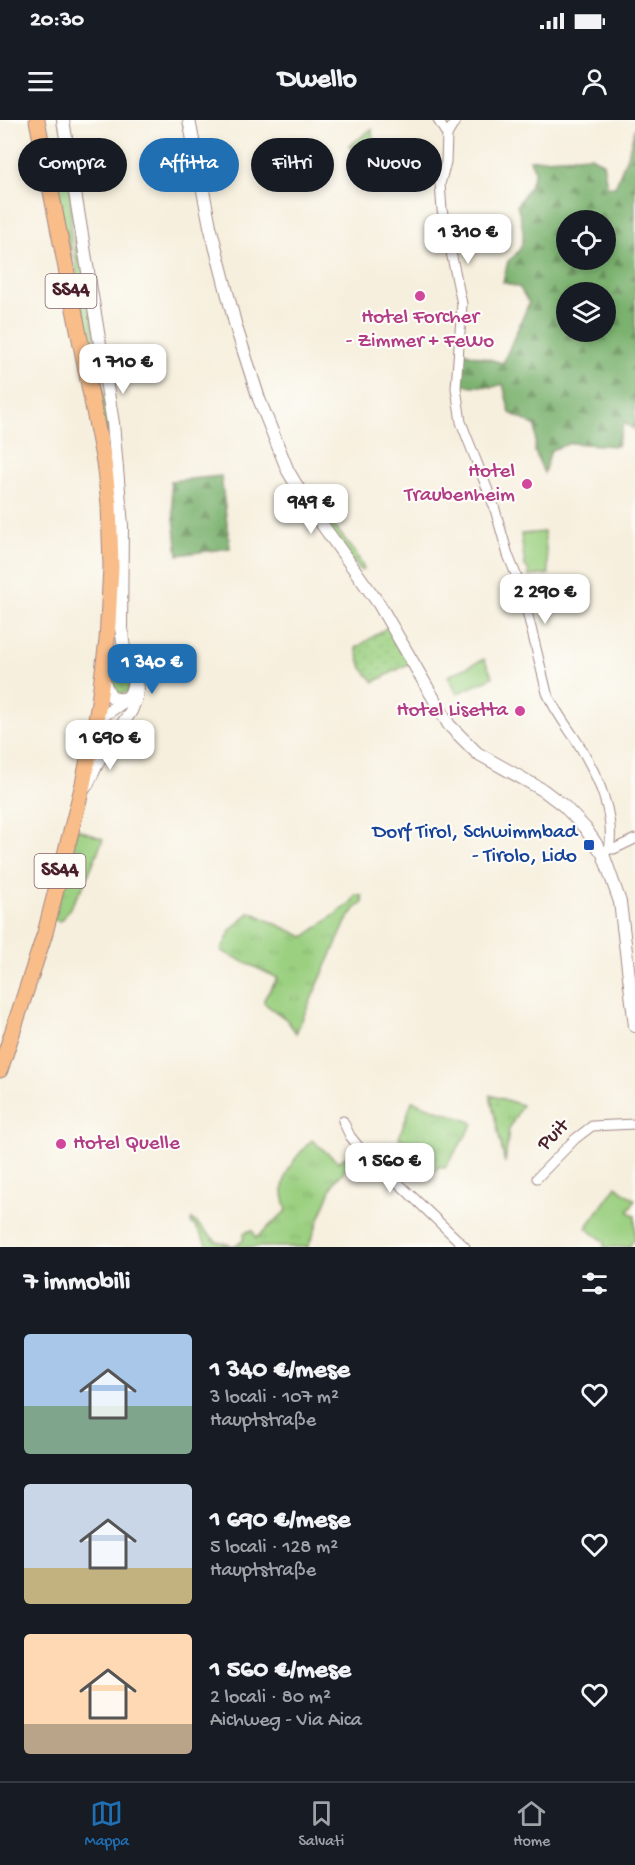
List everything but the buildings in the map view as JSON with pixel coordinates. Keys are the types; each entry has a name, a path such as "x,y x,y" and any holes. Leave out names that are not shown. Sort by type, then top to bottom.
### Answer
{"main road":[{"name":"SS44","path":"0,1070 45,933 83,784 98,715 103,678 111,567 109,504 104,462 37,120"}],"street":[{"path":"63,120 112,423 122,526 121,628 124,648 137,683 137,693 131,711 99,760 83,794 73,823"},
{"path":"189,120 210,226 236,327 260,399 288,471 309,506 379,604 449,725 477,753 543,790 564,806 606,851 620,902 635,1026"},
{"path":"438,120 447,135"},
{"path":"456,120 447,135 446,162 440,183 442,210 462,304 456,387 461,422 494,506 508,555 521,587 547,693 553,707 595,772 603,791 611,836 606,851"},
{"path":"103,678 108,693 112,697 123,700 130,696"},
{"path":"98,715 130,696 134,678"},
{"path":"98,715 115,721 131,711"},
{"path":"606,851 635,839"},
{"path":"343,1121 350,1136 367,1157 392,1177 465,1247"},
{"name":"Puit","path":"537,1178 574,1139 592,1126 635,1124"}],"green space":[{"path":"635,128 635,430 624,423 617,446 571,443 551,450 544,473 535,452 536,426 510,413 503,384 493,387 460,385 462,352 503,363 529,303 520,288 503,282 508,261 520,249 523,242 523,229 517,205 530,186 535,171 530,160 591,156 603,163 607,186 615,187"},
{"path":"372,129 373,138 360,138"},
{"path":"57,192 71,192 71,262"},
{"path":"74,200 110,436 112,471 79,305 81,290 76,269"},
{"path":"221,476 230,548 178,555 170,481"},
{"path":"315,502 355,552 364,569 361,571 309,506"},
{"path":"544,532 549,574 529,576 525,566 521,534"},
{"path":"389,626 410,663 374,682 362,668 356,648"},
{"path":"484,659 493,677 457,694 448,676"},
{"path":"124,663 130,685 128,692 117,695 112,689 111,670 116,664"},
{"path":"77,829 103,839 84,885 63,919 54,920"},
{"path":"355,895 362,896 363,903 355,909 346,922 296,1033 287,1020 264,1003 264,999 278,978 221,951 231,930 250,912 304,937 351,903"},
{"path":"490,1095 522,1105 509,1129 505,1163"},
{"path":"412,1101 473,1124 445,1168 440,1166 430,1172 431,1168 405,1143 406,1141 399,1138"},
{"path":"312,1140 338,1162 355,1151 358,1156 334,1182 308,1247 209,1247 191,1223 192,1219 216,1241 233,1246 243,1241 244,1233 252,1230 256,1238 287,1210 283,1193 288,1170"},
{"path":"616,1186 635,1200 628,1211 635,1216 635,1238 629,1247 605,1247 603,1246 605,1242 586,1228"}],"place":[{"name":"Hotel Forcher - Zimmer + FeWo","path":"420,296"},
{"name":"Hotel Traubenheim","path":"527,484"},
{"name":"Hotel Lisetta","path":"520,711"},
{"name":"Dorf Tirol, Schwimmbad - Tirolo, Lido","path":"589,845"},
{"name":"Hotel Quelle","path":"61,1144"}]}
